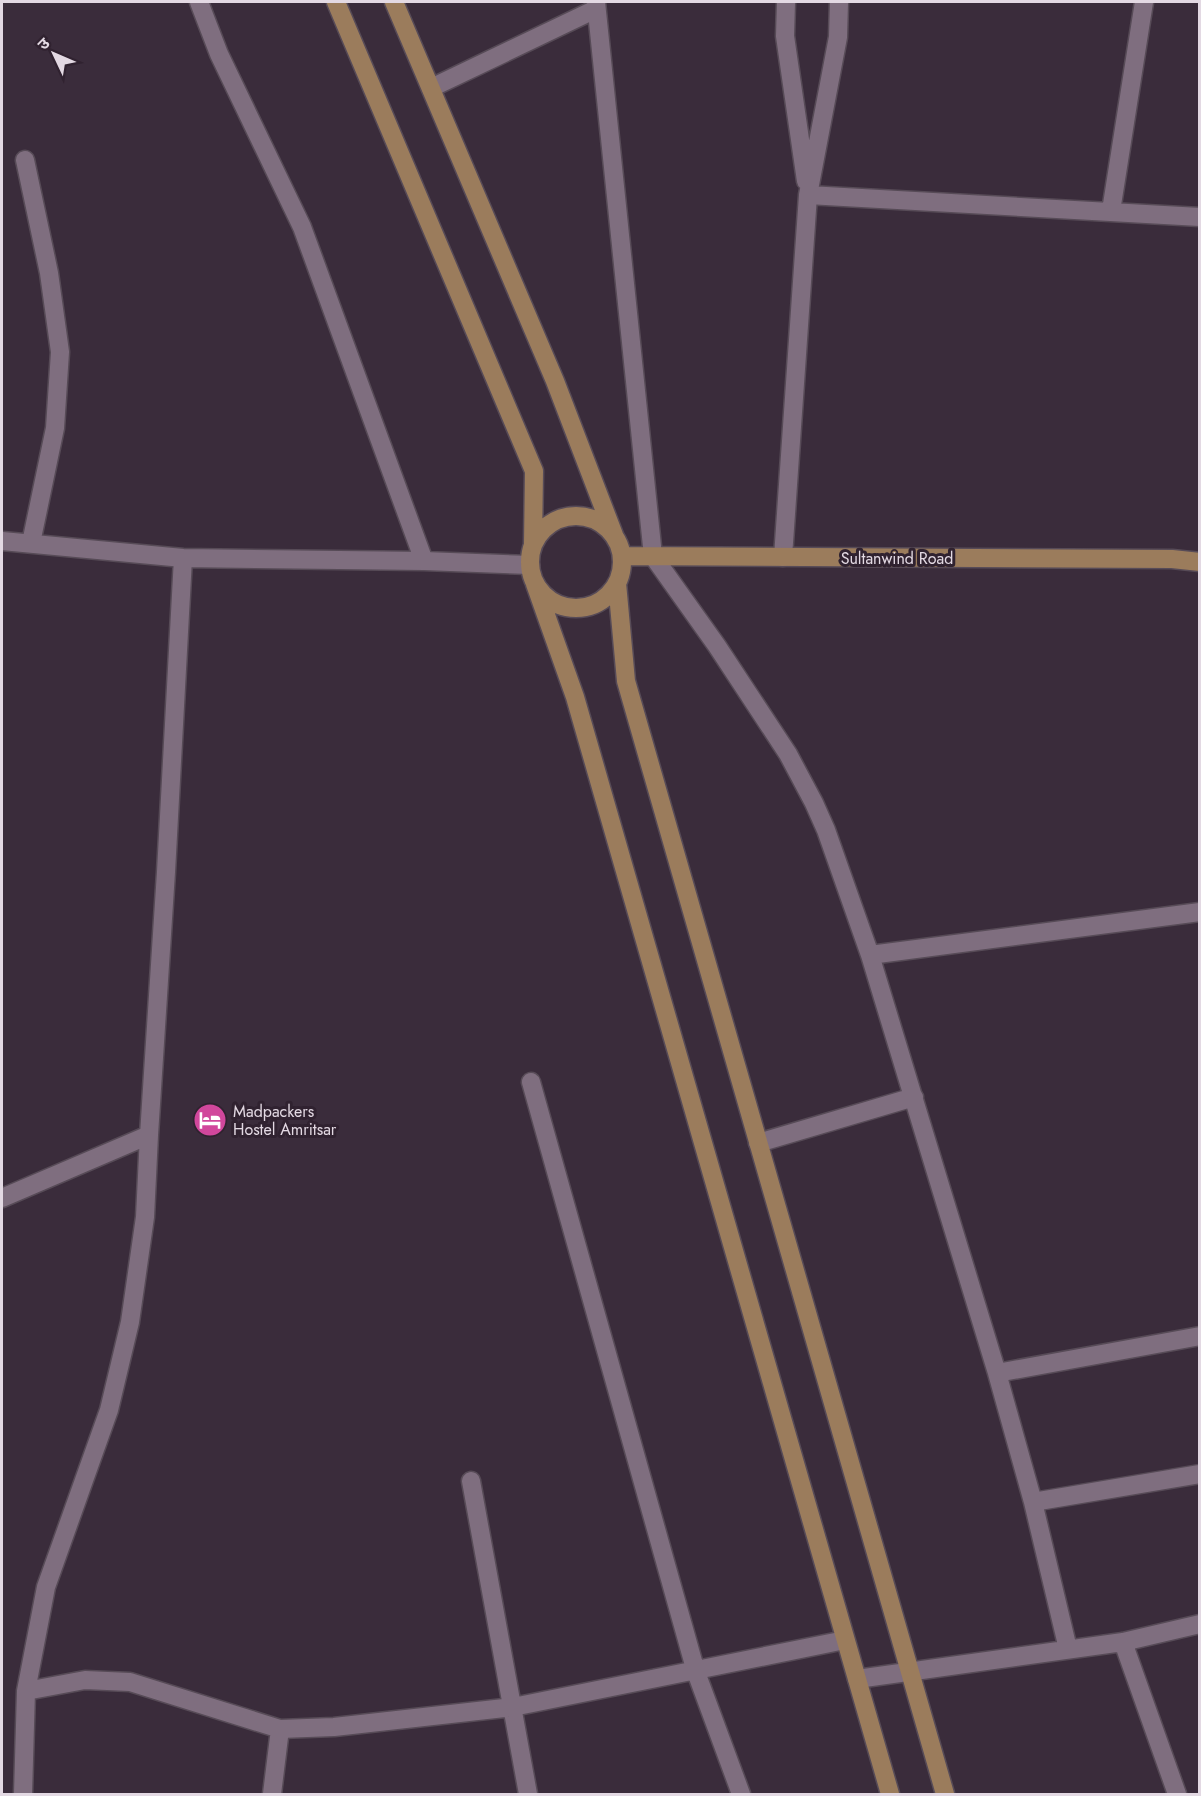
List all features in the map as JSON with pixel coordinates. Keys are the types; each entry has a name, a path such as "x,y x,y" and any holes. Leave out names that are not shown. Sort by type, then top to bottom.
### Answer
{"main road":[{"path":"336,2 534,471 533,544 530,565 535,584 575,697 890,1794"},
{"path":"394,2 555,381 622,556 617,583 626,681 945,1794"},
{"path":"533,544 545,527 563,517 583,515 610,530 614,535"},
{"name":"Sultanwind Road","path":"1172,560 1200,554"},
{"name":"Sultanwind Road","path":"622,556 1200,562"},
{"path":"535,584 550,600 568,608 587,607 604,599 617,583"}],"street":[{"path":"199,2 219,54 302,227 424,561"},
{"path":"786,2 785,36 808,195"},
{"path":"783,557 808,195 838,37 839,2"},
{"path":"1112,211 1144,2"},
{"path":"431,88 596,5 653,556 717,646 788,754 826,830 870,955 997,1373 1033,1502 1068,1649"},
{"path":"25,160 49,273 60,352 55,428 31,543"},
{"path":"808,195 1112,211 1200,218"},
{"path":"2,541 183,558 424,561 530,565"},
{"path":"23,1794 26,1691 46,1587 109,1410 130,1322 145,1217 183,558"},
{"path":"870,955 1200,912"},
{"path":"531,1082 696,1672 741,1794"},
{"path":"758,1143 914,1097"},
{"path":"2,1198 149,1135"},
{"path":"997,1373 1200,1336"},
{"path":"1033,1502 1200,1474"},
{"path":"471,1481 528,1794"},
{"path":"857,1679 1123,1642 1200,1624"},
{"path":"26,1691 85,1680 130,1682 280,1729 334,1727 513,1707 696,1672 845,1640"},
{"path":"1123,1642 1177,1794"},
{"path":"272,1794 280,1729"}],"place":[{"name":"Madpackers Hostel Amritsar","path":"210,1120"}]}
